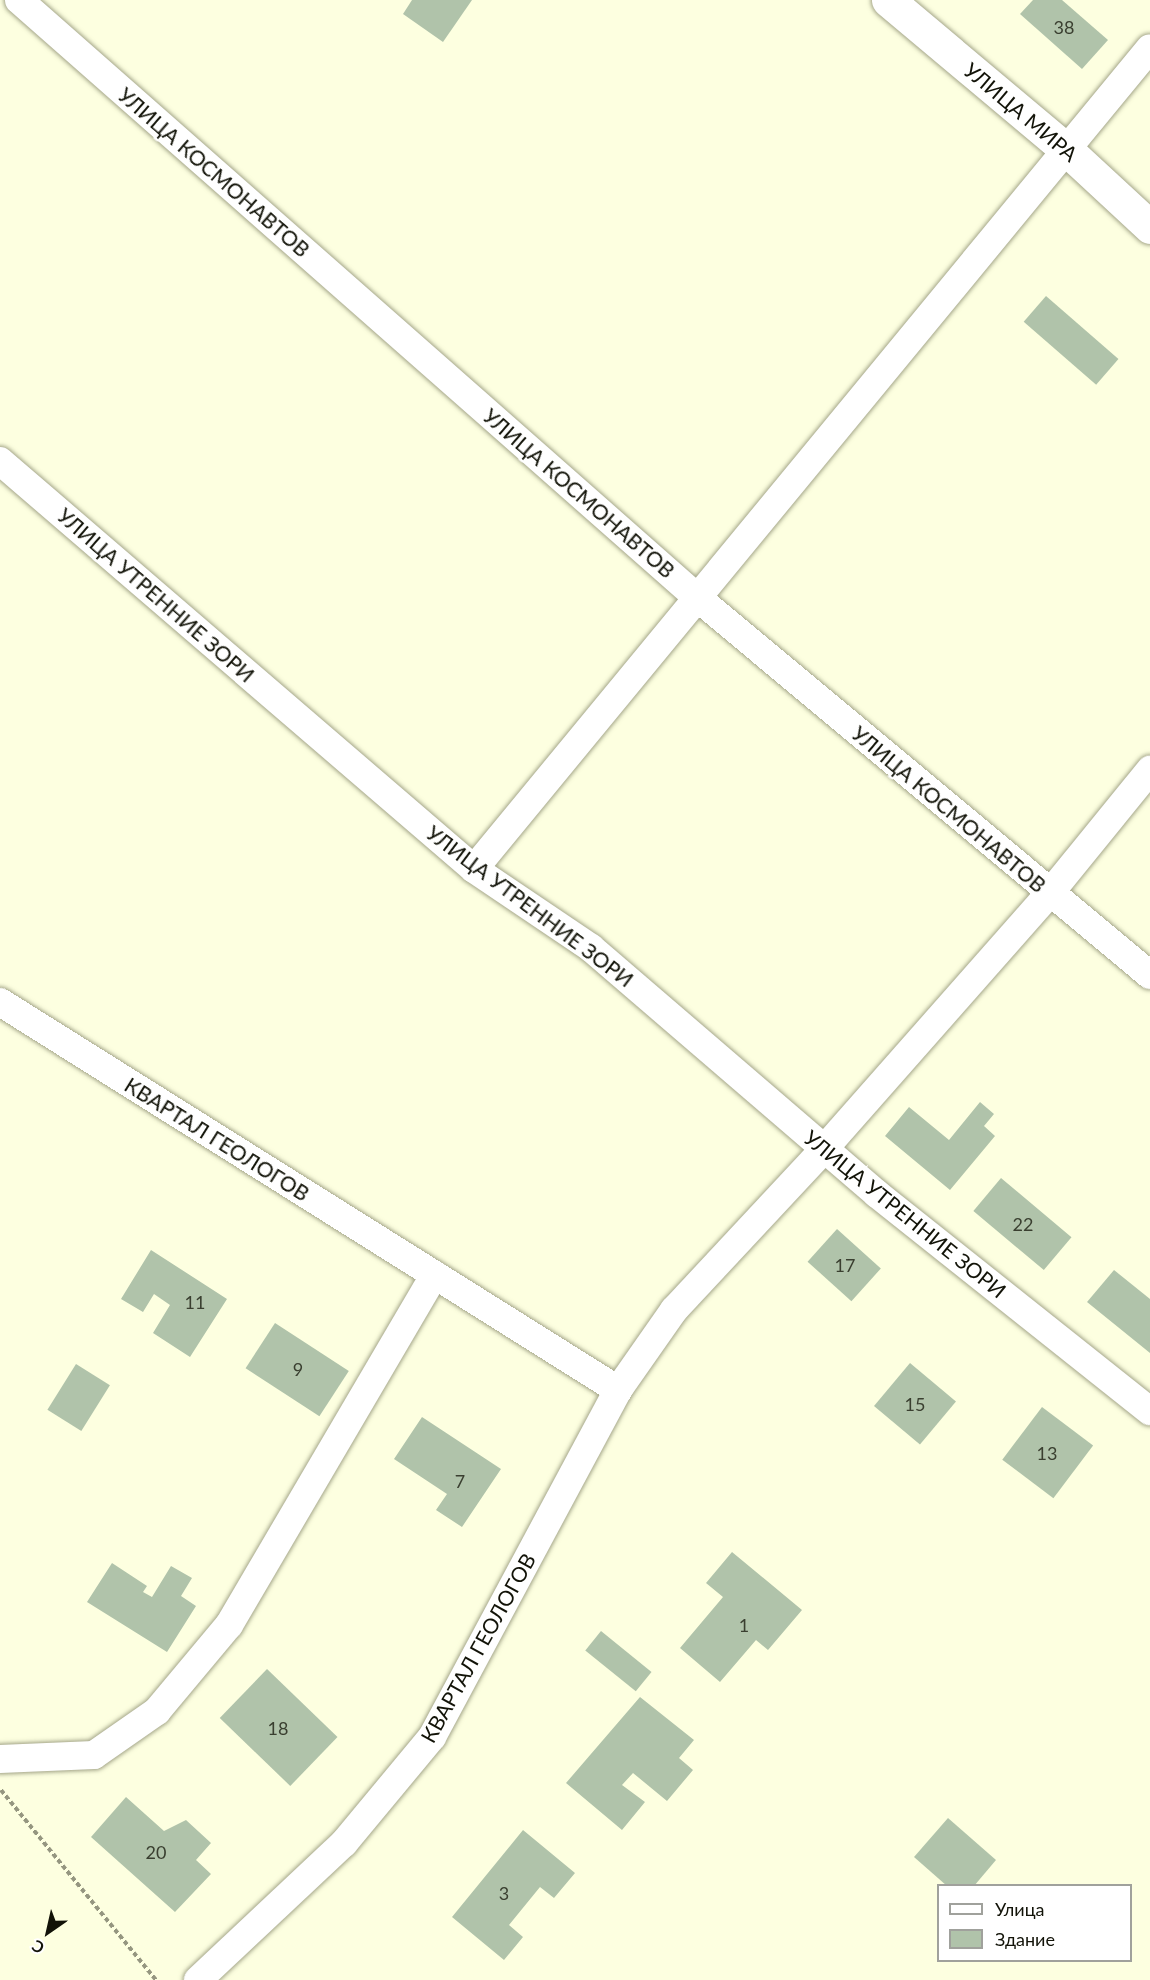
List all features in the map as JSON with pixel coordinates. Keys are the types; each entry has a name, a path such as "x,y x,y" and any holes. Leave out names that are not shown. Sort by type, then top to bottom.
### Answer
{"street":[{"name":"УЛИЦА КОСМОНАВТОВ","path":"19,0 699,599 1150,975"},
{"name":"УЛИЦА МИРА","path":"888,0 1068,151 1150,227"},
{"path":"474,869 1068,151 1150,48"},
{"name":"УЛИЦА УТРЕННИЕ ЗОРИ","path":"0,461 474,869 591,948 824,1149 1150,1411"},
{"name":"КВАРТАЛ ГЕОЛОГОВ","path":"198,1980 344,1843 432,1737 618,1390 674,1310 824,1149 1050,893 1150,770"},
{"name":"КВАРТАЛ ГЕОЛОГОВ","path":"0,1002 618,1390"},
{"path":"0,1760 94,1755 157,1711 230,1625 434,1275"}],"path":[{"path":"0,1788 156,1980"}],"building":[{"path":"412,0 472,0 443,42 403,14"},
{"path":"1033,0 1062,0 1108,40 1082,69 1020,14"},
{"path":"1046,296 1118,359 1096,385 1024,322"},
{"path":"980,1102 994,1114 984,1126 995,1136 950,1190 885,1136 909,1107 949,1140"},
{"path":"1001,1178 1071,1237 1044,1270 973,1211"},
{"path":"837,1229 881,1268 851,1301 808,1262"},
{"path":"151,1250 227,1299 190,1357 153,1333 170,1305 154,1294 143,1312 121,1299"},
{"path":"1114,1270 1150,1299 1150,1353 1087,1302"},
{"path":"275,1323 349,1371 319,1416 246,1368"},
{"path":"910,1363 956,1402 920,1444 874,1406"},
{"path":"76,1364 110,1385 81,1431 47,1410"},
{"path":"1042,1407 1093,1446 1053,1498 1002,1460"},
{"path":"422,1417 501,1469 462,1527 436,1510 447,1494 394,1459"},
{"path":"732,1552 802,1610 768,1650 756,1640 720,1682 680,1648 723,1597 706,1583"},
{"path":"112,1563 147,1586 143,1592 152,1597 171,1566 192,1578 181,1596 196,1606 167,1652 87,1602"},
{"path":"601,1631 652,1672 636,1691 585,1650"},
{"path":"267,1669 337,1737 290,1786 220,1718"},
{"path":"640,1697 694,1740 679,1758 693,1770 667,1801 633,1773 622,1785 645,1802 622,1830 566,1783"},
{"path":"126,1797 164,1831 186,1820 211,1843 196,1860 211,1874 175,1912 91,1837"},
{"path":"948,1818 996,1860 976,1884 945,1884 914,1857"},
{"path":"523,1830 575,1873 554,1898 540,1887 509,1925 523,1937 504,1960 452,1917"}]}
